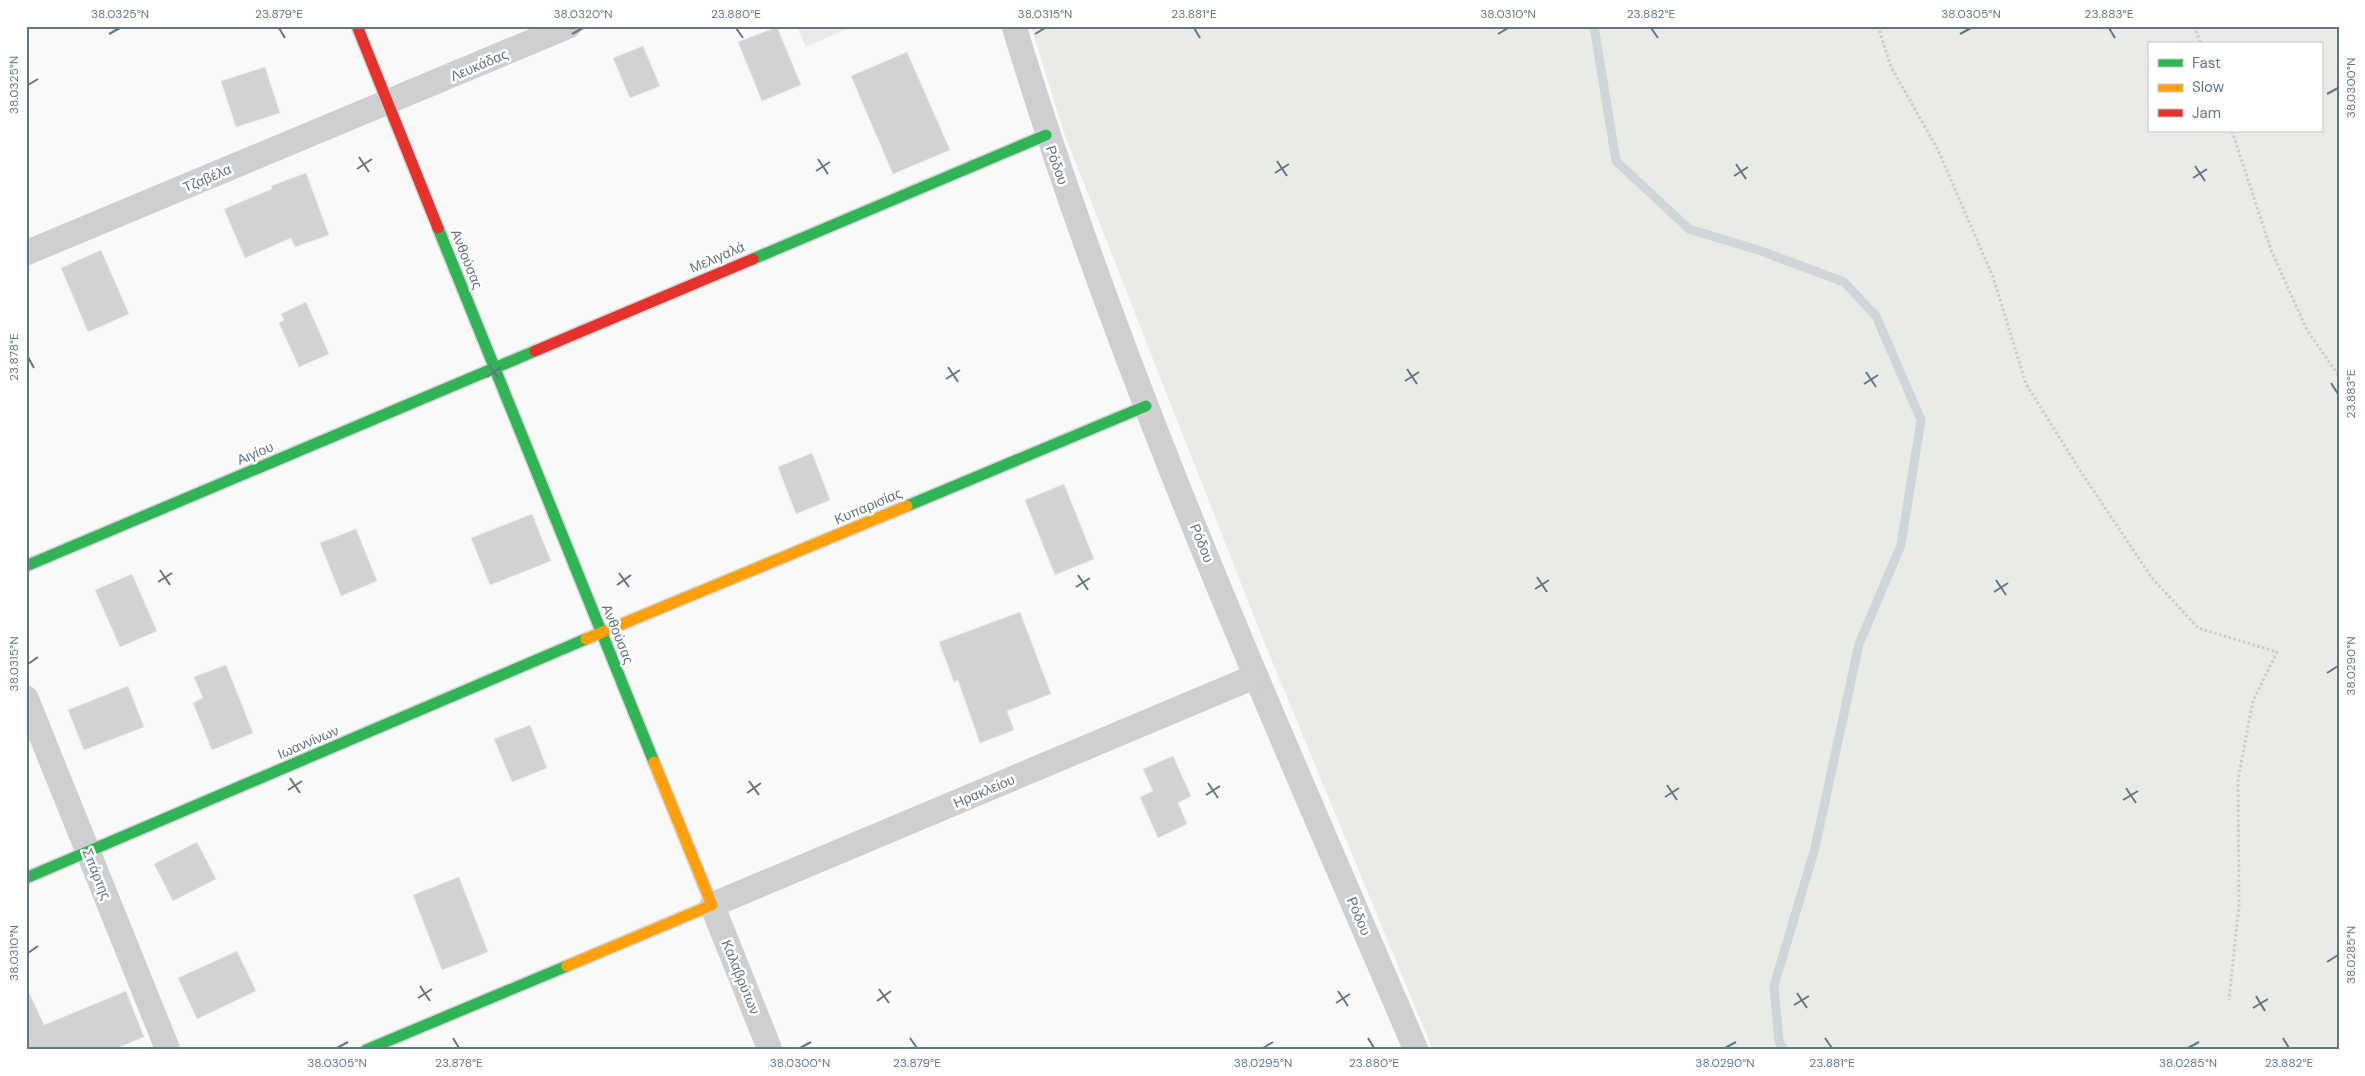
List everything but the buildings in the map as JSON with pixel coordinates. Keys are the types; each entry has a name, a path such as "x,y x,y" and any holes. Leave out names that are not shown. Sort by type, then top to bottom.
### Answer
{"street":[{"name":"Ανθούσας","path":"358,26 712,905"},
{"name":"Λευκάδας","path":"388,104 570,26"},
{"name":"Ρόδου","path":"1014,26 1046,135 1146,406 1256,676 1416,1050"},
{"name":"Τζαβέλα","path":"26,253 388,104"},
{"name":"Μελιγαλά","path":"495,368 1046,135"},
{"name":"Αιγίου","path":"26,566 495,368"},
{"name":"Κυπαρισίας","path":"601,633 1146,406"},
{"name":"Ιωαννίνων","path":"26,878 601,633"},
{"name":"Ηρακλείου","path":"712,905 1256,676"},
{"name":"Σπάρτης","path":"26,698 168,1050"},
{"path":"366,1050 712,905"},
{"name":"Καλαβρύτων","path":"712,905 770,1050"}],"path":[{"path":"1878,26 1891,67 1938,150 1993,277 2026,384 2080,472 2152,578 2198,628 2277,652 2253,701 2238,779 2239,905 2229,1000"},
{"path":"2194,26 2200,42"},
{"path":"2232,132 2271,250 2306,330 2339,376"}],"shaded area":[{"path":"797,26 854,26 806,47"},
{"path":"1031,26 2339,26 2339,1050 1433,1050 1263,639 1063,130"}],"waterway":[{"path":"1594,26 1616,161 1689,229 1761,251 1844,282 1876,316 1921,420 1901,545 1859,644 1815,848 1774,986 1779,1041 1784,1050"}],"traffic: fast":[{"path":"753,259 1046,135"},
{"path":"438,228 654,762"},
{"path":"26,566 535,351"},
{"path":"907,506 1146,406"},
{"path":"26,878 586,639"},
{"path":"366,1050 567,966"}],"traffic: slow":[{"path":"586,639 907,506"},
{"path":"567,966 712,905 654,762"}],"traffic: jam":[{"path":"357,26 438,228"},
{"path":"535,351 753,259"}]}
